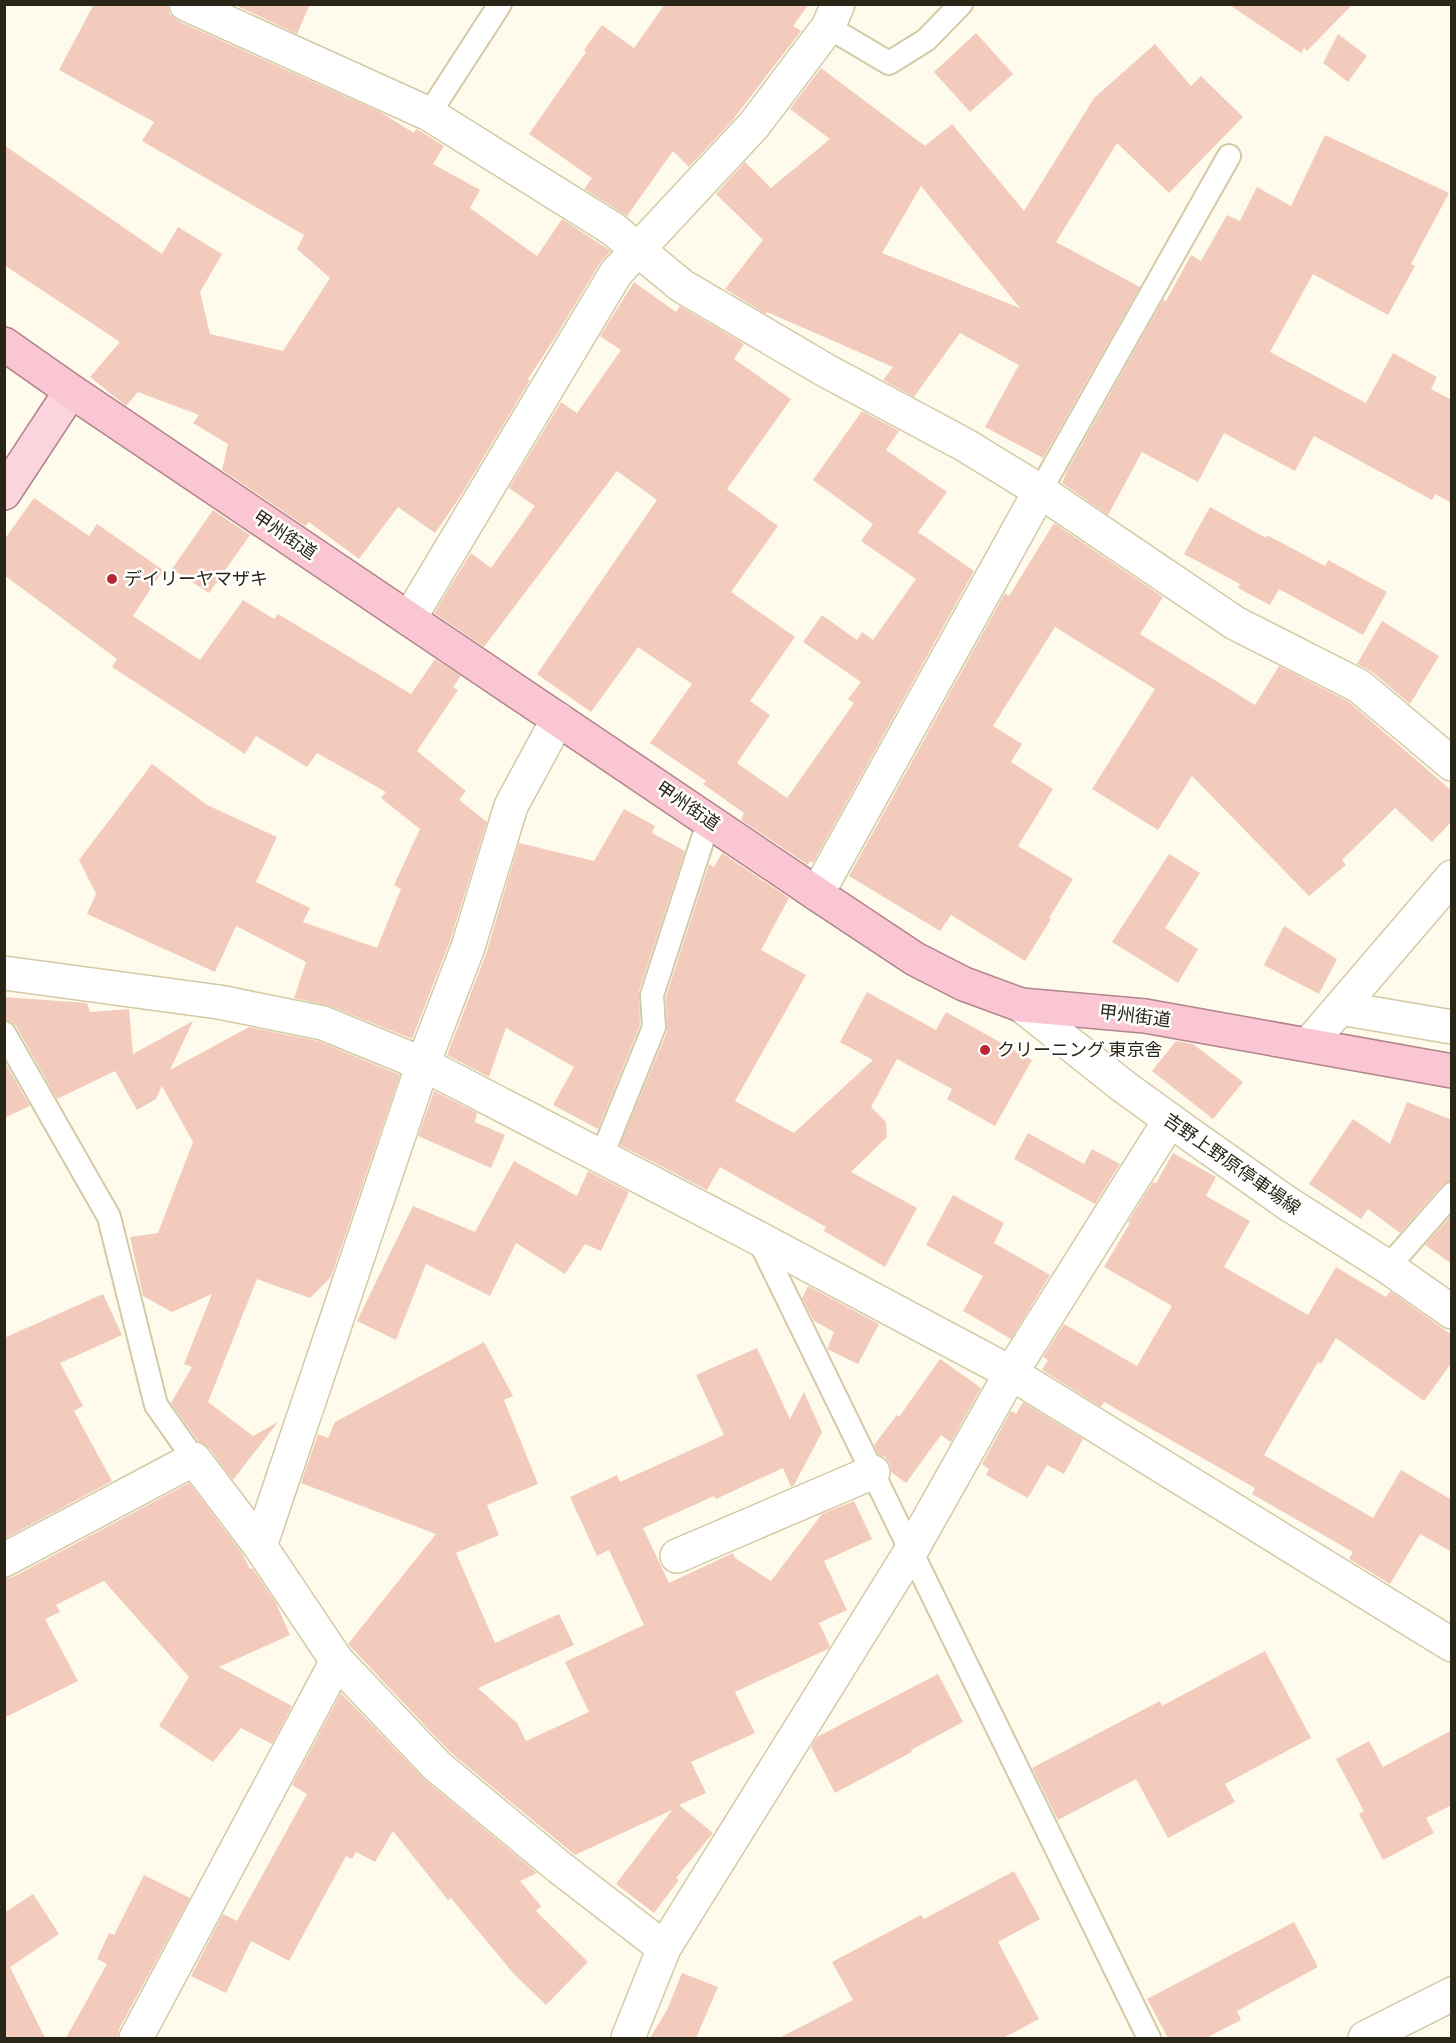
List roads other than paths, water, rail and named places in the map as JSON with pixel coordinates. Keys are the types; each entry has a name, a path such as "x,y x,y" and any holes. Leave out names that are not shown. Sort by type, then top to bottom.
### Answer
{"highway":[{"name":"甲州街道","path":"4,344 817,894 915,959 964,984 1021,1005 1145,1016 1452,1071"}],"main road":[{"path":"4,493 71,391"}],"street":[{"path":"186,4 429,114 613,229 682,286 825,370 965,445 1040,491 1235,622 1359,686 1452,764"},
{"path":"409,619 616,273 754,125 833,16"},
{"path":"817,894 1040,491"},
{"path":"260,1546 423,1064 468,946 511,806 558,719"},
{"path":"1309,1044 1452,877"},
{"path":"4,973 219,1002 323,1023 423,1064 602,1155 1011,1373 1452,1645"},
{"name":"吉野上野原停車場線","path":"1021,1005 1123,1086 1170,1120 1287,1203 1388,1267 1452,1312"},
{"path":"1340,1008 1452,1026"},
{"path":"628,2038 664,1948 911,1551 1011,1373 1170,1120"},
{"path":"4,1560 194,1459 260,1546 337,1661 437,1766 559,1867 664,1948"},
{"path":"677,1556 873,1472"},
{"path":"136,2038 337,1661"},
{"path":"1365,2038 1452,1994"}],"lane":[{"path":"429,114 500,4"},
{"path":"833,16 889,63 926,40 961,4"},
{"path":"1040,491 1229,156"},
{"path":"602,1155 654,1027 652,995 709,820"},
{"path":"4,1033 110,1217 156,1405 194,1459"},
{"path":"1388,1267 1452,1194"},
{"path":"758,1238 1149,2038"}],"place":[{"name":"デイリーヤマザキ","path":"112,579"},
{"name":"クリーニング 東京舎","path":"985,1050"}]}
